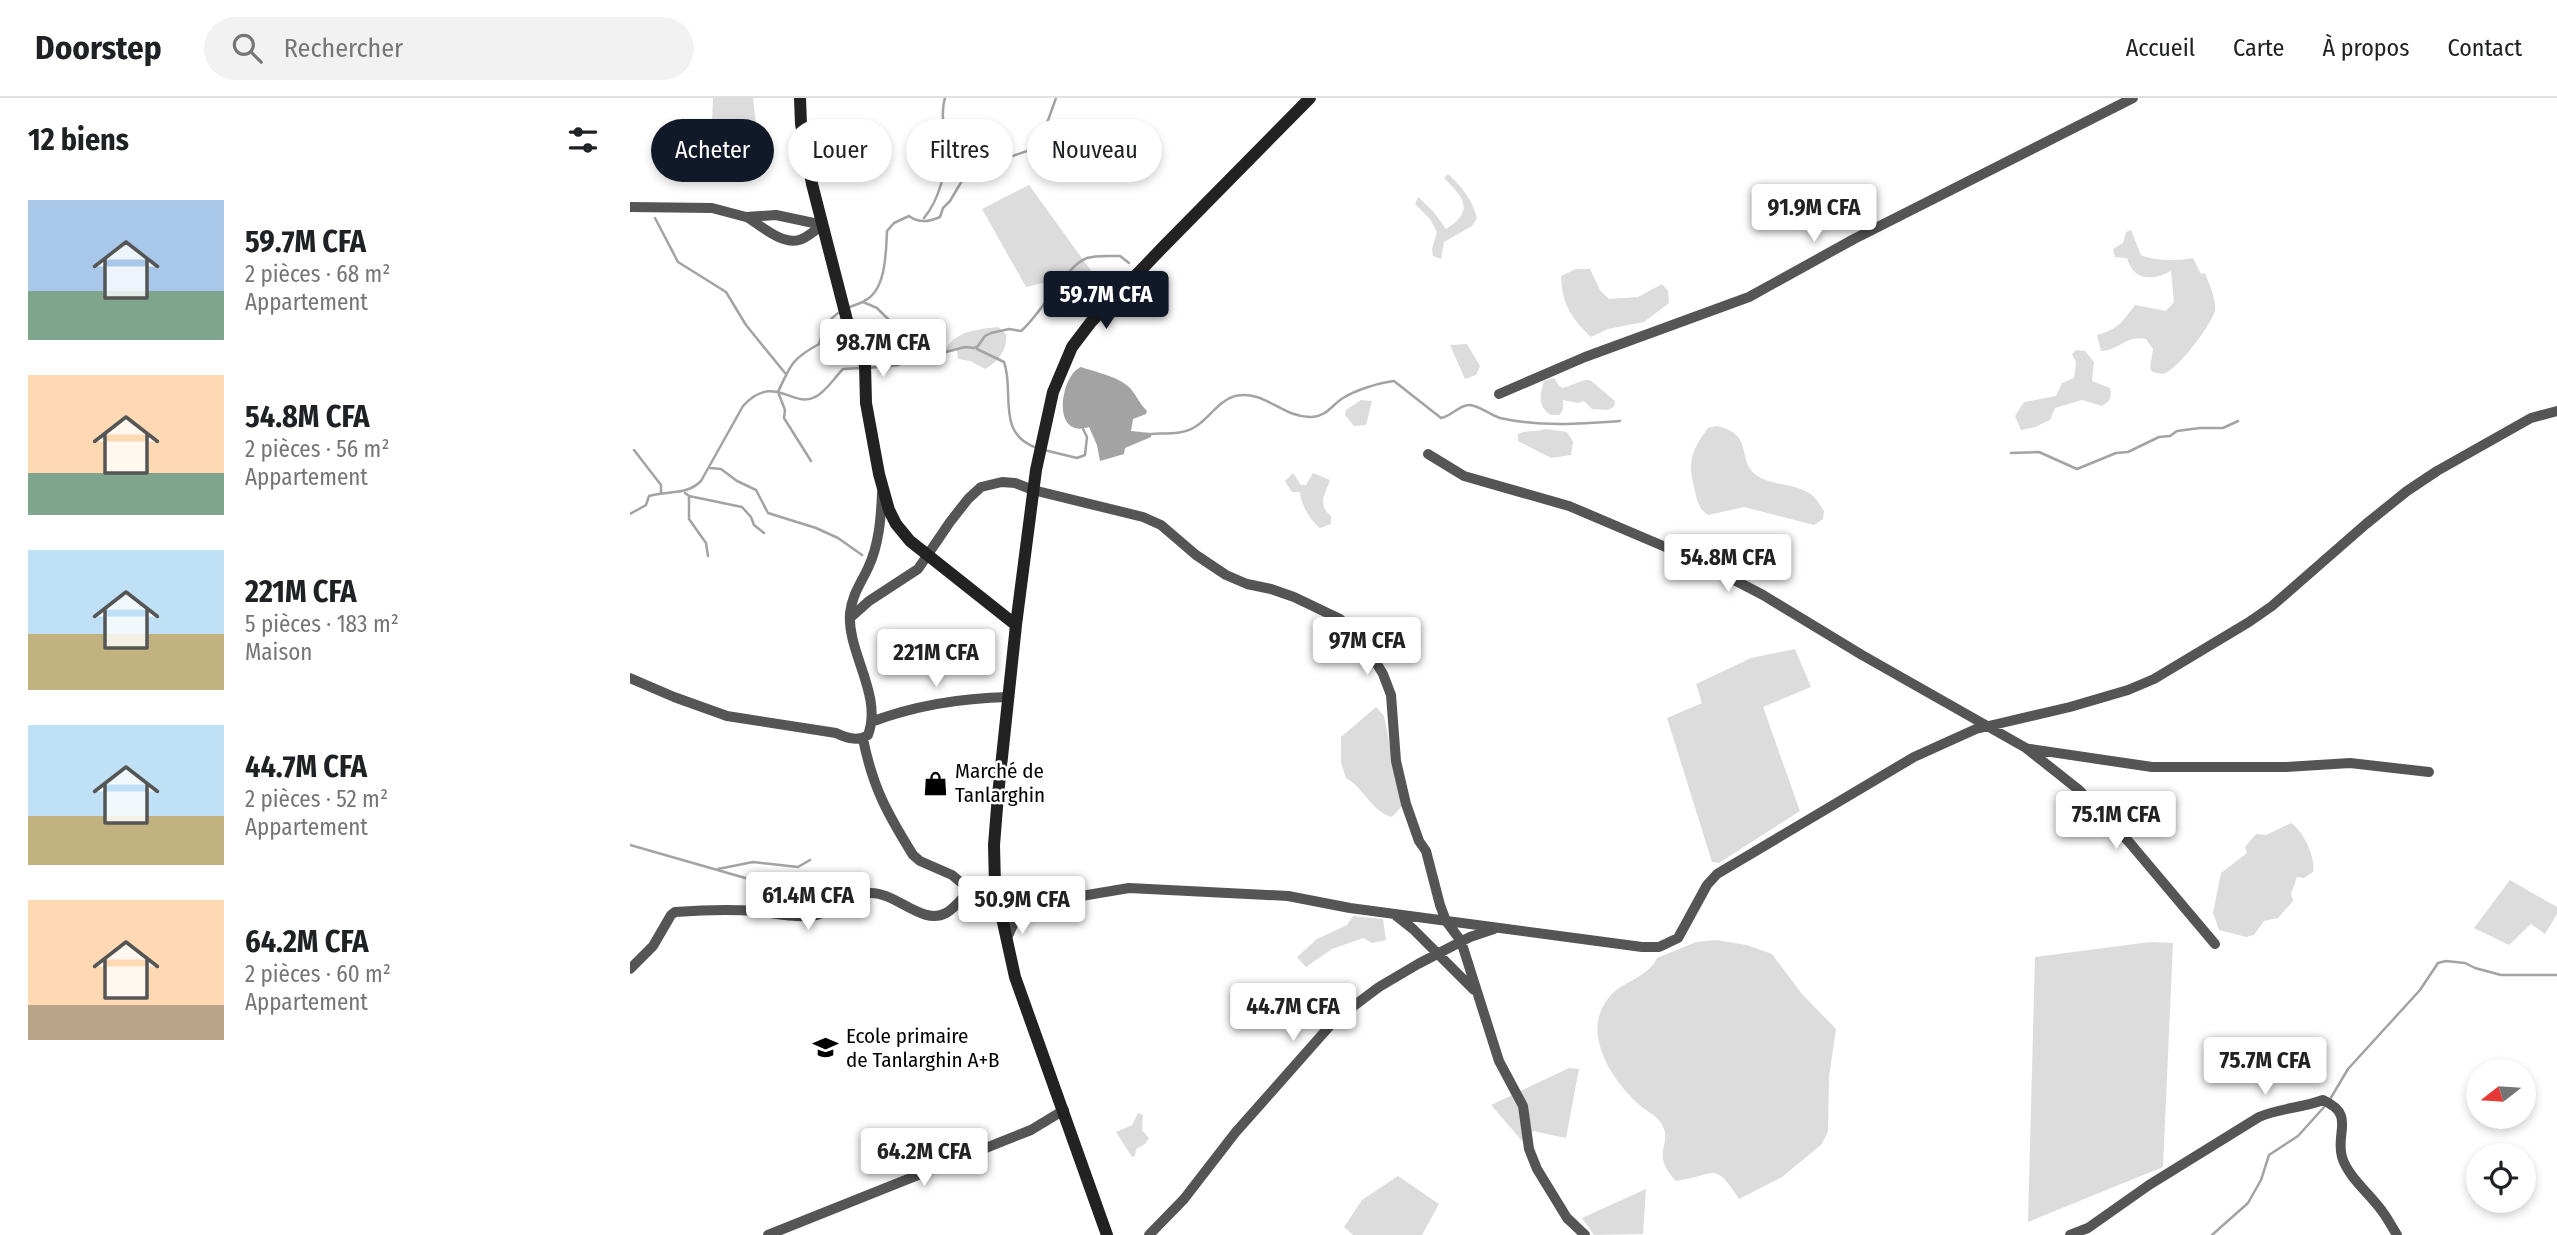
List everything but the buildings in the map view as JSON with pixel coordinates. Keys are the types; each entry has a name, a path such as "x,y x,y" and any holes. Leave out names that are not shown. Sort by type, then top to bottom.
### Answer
{"street":[{"path":"800,98 806,150 849,328 864,365 866,403 883,486 896,524 910,541 1016,625"},
{"path":"1107,1235 1015,977 995,886 994,845 1016,625 1033,490 1054,392 1072,347 1091,322 1310,98"},
{"path":"1499,394 1585,357 1749,297 1854,239 2133,98"},
{"path":"630,207 712,208 746,217 789,240 799,240 823,225"},
{"path":"746,217 776,215 823,225"},
{"path":"1006,941 1018,914 1028,905 1129,888 1288,896 1394,914 1642,947 1659,947 1678,938 1707,885 1717,874 1913,757 1986,727 2070,707 2128,690 2154,679 2272,606 2366,524 2437,471 2531,418 2557,411"},
{"path":"1428,454 1464,476 1569,506 1696,560 1763,595 2026,748 2079,790 2129,842 2215,944"},
{"path":"850,617 869,601 918,569 950,522 981,487 1002,482 1016,483 1033,490 1143,517 1161,525 1196,555 1226,575 1247,584 1271,589 1340,619 1357,636 1383,674 1391,695 1396,761 1406,804 1419,841 1426,851 1433,884 1446,921 1461,941 1499,1061 1523,1106 1529,1149 1537,1169 1567,1218 1585,1235"},
{"path":"630,678 727,716 836,733 847,739 863,739 868,735 872,722 850,617 856,588 873,555 880,523 883,486"},
{"path":"872,722 914,708 976,698 1009,697"},
{"path":"863,739 878,795 914,855 920,861 951,874 970,890 995,886"},
{"path":"2026,748 2070,757 2152,767 2286,767 2350,763 2429,772"},
{"path":"630,969 653,946 675,912 755,911 808,917 869,893 896,900 924,914 935,916 950,910 970,890"},
{"path":"1394,914 1460,974 1478,995"},
{"path":"1149,1235 1184,1199 1235,1133 1335,1020 1379,987 1437,954 1461,941 1498,928"},
{"path":"2070,1235 2088,1228 2149,1185 2259,1117 2273,1111 2305,1107 2323,1100 2339,1110 2343,1118 2341,1148 2346,1166 2383,1212 2397,1235"},
{"path":"768,1235 1031,1130 1064,1110"}],"shaded area":[{"path":"713,98 753,98 755,119 712,119"},
{"path":"1448,174 1466,194 1477,218 1472,226 1444,242 1441,259 1433,256 1432,249 1437,232 1430,219 1415,204 1418,197 1446,229 1455,222 1461,216 1463,204 1457,192 1444,178"},
{"path":"1029,185 1092,272 1026,287 982,209"},
{"path":"2131,230 2141,255 2167,260 2193,258 2201,274 2205,273 2212,291 2215,310 2213,316 2185,356 2163,374 2152,372 2150,367 2153,349 2146,339 2133,339 2101,351 2097,335 2119,324 2135,305 2166,311 2174,302 2171,271 2144,277 2134,271 2127,258 2115,257 2113,249 2123,243 2126,232"},
{"path":"1576,269 1590,269 1600,290 1609,299 1638,297 1662,284 1668,291 1669,303 1644,322 1608,329 1591,337 1573,317 1563,295 1561,276"},
{"path":"998,327 1006,334 1004,350 994,363 985,369 970,361 958,359 957,350 945,351 954,339 961,335"},
{"path":"1467,344 1480,366 1476,375 1465,379 1450,345"},
{"path":"2076,350 2085,351 2094,362 2092,381 2110,388 2109,400 2102,406 2082,400 2055,408 2050,420 2021,430 2015,416 2024,402 2056,396 2062,383 2074,378 2076,362 2072,354"},
{"path":"1081,367 1114,378 1130,388 1147,411 1146,414 1133,419 1131,431 1151,433 1151,437 1125,448 1124,454 1100,461 1089,427 1077,428 1069,424 1064,416 1064,393 1074,372"},
{"path":"1554,378 1563,388 1590,380 1615,401 1614,407 1607,410 1592,409 1584,401 1578,403 1563,400 1563,410 1559,415 1551,415 1543,408 1541,395 1544,381"},
{"path":"1361,400 1372,401 1366,425 1354,426 1345,415 1346,410"},
{"path":"1717,426 1729,430 1741,441 1747,461 1755,474 1808,493 1824,511 1823,519 1814,525 1744,507 1708,515 1705,513 1697,498 1691,464 1694,450 1702,436 1708,428"},
{"path":"1546,429 1567,432 1573,442 1571,455 1551,458 1518,441 1518,434"},
{"path":"1293,473 1301,485 1306,485 1313,473 1330,480 1323,503 1331,516 1331,524 1320,528 1310,517 1300,492 1292,492 1285,481"},
{"path":"1795,649 1811,687 1763,707 1800,811 1719,863 1712,862 1667,718 1702,703 1696,684 1751,658"},
{"path":"1376,707 1384,716 1402,806 1392,817 1379,810 1346,778 1341,763 1341,737"},
{"path":"2291,823 2308,845 2313,859 2313,872 2304,878 2297,877 2291,894 2293,901 2278,918 2264,921 2254,935 2246,937 2219,930 2213,913 2221,873 2247,853 2245,847 2256,834 2266,835"},
{"path":"2510,880 2557,907 2557,914 2545,934 2531,924 2509,945 2474,928"},
{"path":"1353,916 1383,919 1386,940 1372,943 1363,938 1332,949 1306,967 1297,957 1317,939 1347,925"},
{"path":"1716,940 1747,945 1772,954 1802,994 1836,1029 1829,1077 1828,1132 1821,1145 1782,1177 1739,1199 1718,1174 1676,1181 1664,1163 1665,1130 1656,1117 1636,1102 1616,1079 1602,1051 1598,1036 1602,1007 1618,989 1648,970 1657,958 1696,942"},
{"path":"2150,942 2173,943 2163,1167 2028,1222 2035,957"},
{"path":"1569,1068 1579,1069 1566,1138 1533,1131 1523,1142 1491,1105"},
{"path":"1138,1113 1143,1115 1142,1130 1149,1138 1136,1149 1135,1156 1132,1157 1116,1132 1132,1125"},
{"path":"1398,1176 1439,1204 1422,1235 1353,1235 1344,1227 1362,1200"},
{"path":"1646,1189 1643,1234 1594,1235 1582,1218"}],"waterway":[{"path":"924,218 938,194 943,175 946,155 943,116 945,98"},
{"path":"864,301 877,289 881,280 887,231 894,223 909,216 924,221 940,217 963,179 986,165 1033,149 1040,143 1056,98"},
{"path":"655,218 678,262 726,292 746,325 785,373"},
{"path":"847,308 863,302 877,308 894,325 931,352 974,348 991,333 1009,329 1021,331 1079,262 1099,256 1120,256 1129,263"},
{"path":"811,461 784,418 785,410 778,392 793,363 819,344 827,325 841,311"},
{"path":"977,349 1004,362 1011,422 1016,433 1037,448"},
{"path":"868,368 898,365 931,352"},
{"path":"630,514 646,505 649,496 683,491 701,481 743,406 754,396 774,391 799,399 815,397 823,392 843,369 861,368"},
{"path":"1151,434 1188,430 1199,425 1223,402 1235,396 1255,396 1291,413 1311,417 1325,413 1354,392 1394,381 1441,418 1470,405 1500,418 1529,423 1620,421"},
{"path":"2011,453 2039,452 2077,469 2116,453 2128,452 2177,431 2223,428 2238,421"},
{"path":"1044,450 1077,458 1085,455 1087,437 1083,429"},
{"path":"634,450 661,485 661,493"},
{"path":"710,468 721,469 756,490 768,513 816,528 838,538 862,555"},
{"path":"685,493 742,507 754,525 764,533"},
{"path":"689,496 689,519 706,543 708,556"},
{"path":"630,845 794,892 812,908"},
{"path":"718,869 753,862 798,867 810,860"},
{"path":"2329,1101 2348,1069 2420,990 2438,963 2465,963 2501,975 2557,975"},
{"path":"2212,1235 2248,1203 2261,1180 2269,1155 2298,1136 2325,1106"}],"place":[{"name":"Marché de Tanlarghin","path":"935,783"},
{"name":"Ecole primaire de Tanlarghin A+B","path":"826,1048"}]}
